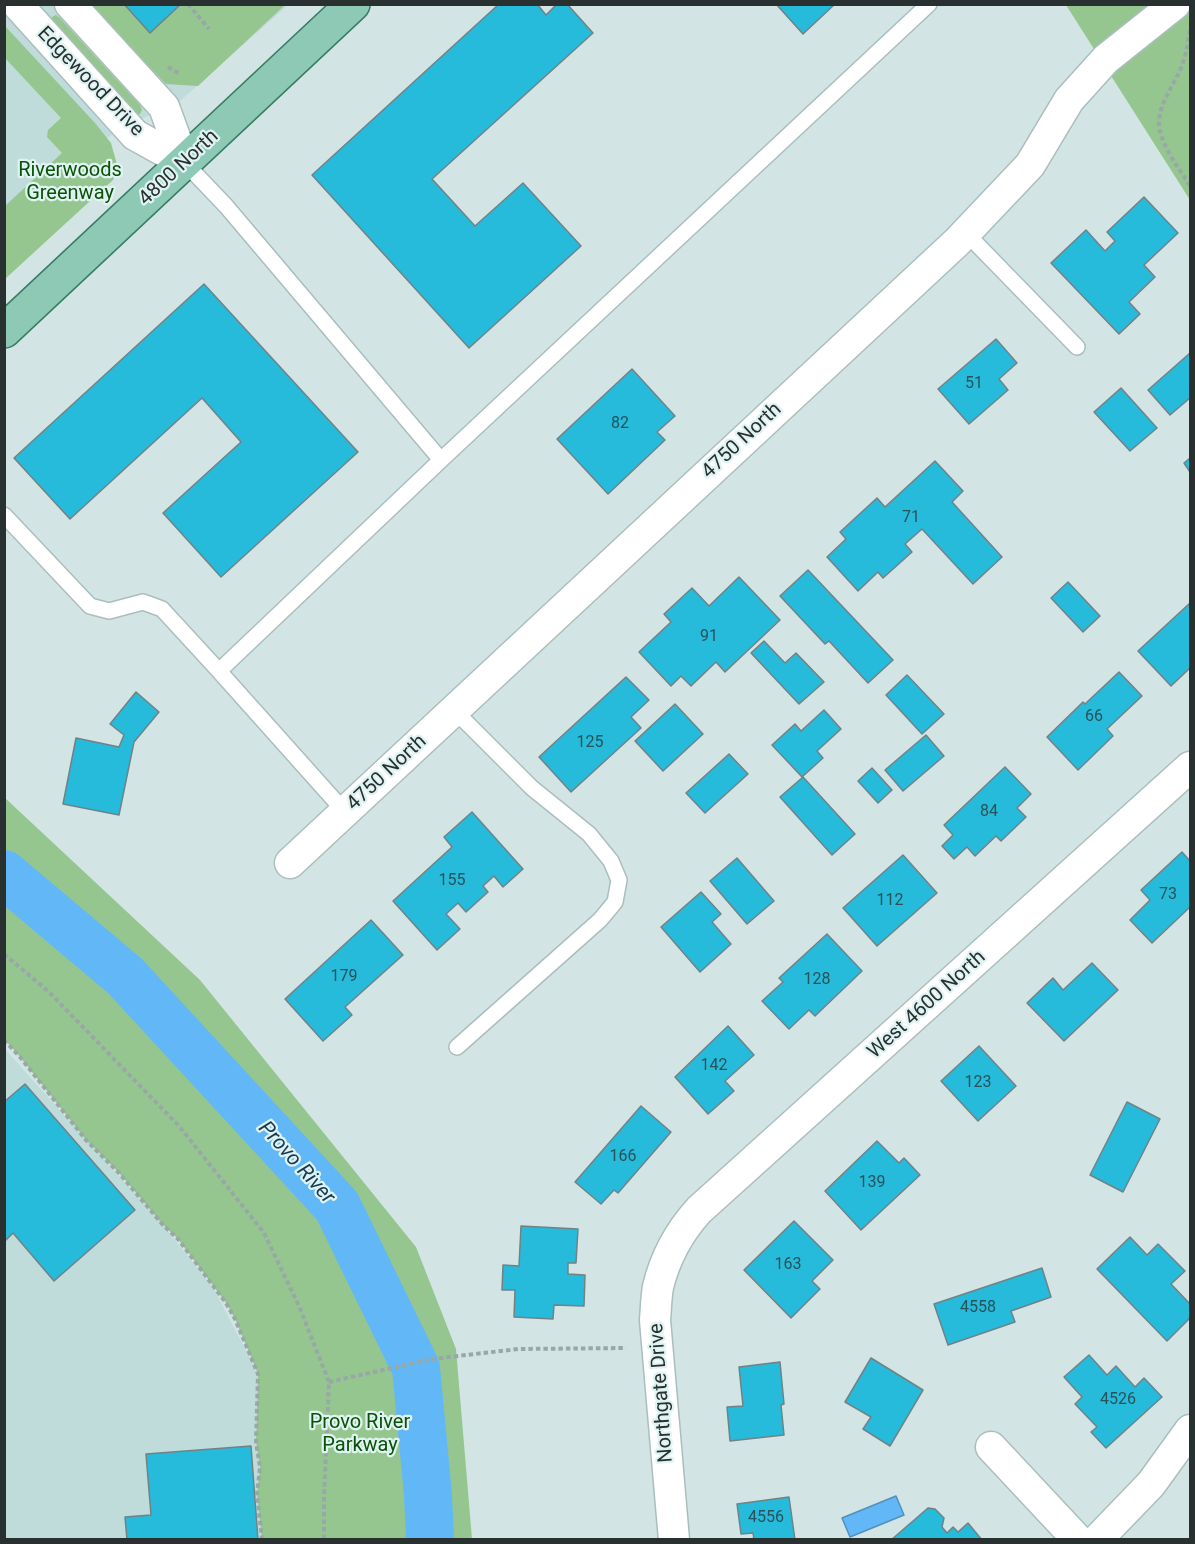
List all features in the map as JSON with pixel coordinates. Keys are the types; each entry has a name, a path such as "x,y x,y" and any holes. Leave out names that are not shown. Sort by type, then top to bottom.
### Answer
{"main road":[{"name":"4800 North","path":"4,331 353,4"}],"street":[{"name":"Edgewood Drive","path":"17,4 135,135 184,162"},
{"name":"Edgewood Drive","path":"69,4 164,107 184,162"},
{"name":"4750 North","path":"290,863 948,250 1030,165 1069,100 1106,59 1176,4"},
{"name":"West 4600 North","path":"672,1250 687,1223 699,1210 1191,767"},
{"name":"Northgate Drive","path":"672,1250 666,1260 658,1289 655,1320 674,1539"},
{"path":"1097,1539 1151,1484 1191,1431"},
{"path":"991,1447 1078,1539"}],"lane":[{"path":"219,671 929,4"},
{"path":"184,162 226,206 441,460"},
{"path":"965,232 1077,347"},
{"path":"4,515 90,606 109,611 143,602 162,609 345,812"},
{"path":"454,710 532,788 589,834 611,861 619,880 615,902 600,920 457,1047"}],"path":[{"path":"189,4 209,29"},
{"path":"1190,30 1183,63 1161,110 1159,125 1174,163 1191,186"},
{"path":"4,954 48,991 179,1126 264,1233 299,1306 329,1382 324,1539"},
{"path":"4,1040 86,1140 143,1199 177,1239 226,1303 235,1319 258,1374 256,1442 260,1467 257,1494 262,1539"},
{"path":"329,1382 432,1359 518,1349 626,1348"}],"shaded area":[{"path":"5,5 288,5 180,101 164,107 103,140 5,226"},
{"path":"4,1048 163,1225 214,1289 258,1374 256,1442 260,1467 257,1494 264,1539 5,1539"}],"green space":[{"path":"88,5 285,5 198,86 166,84"},
{"path":"1066,5 1190,5 1190,200"},
{"path":"56,15 140,105 142,110 140,114 137,115 50,21"},
{"name":"Riverwoods Greenway","path":"5,26 111,143 118,168 113,180 5,279 5,206 62,153 47,137 48,130 61,118 5,58"},
{"name":"Provo River Parkway","path":"4,797 200,980 416,1247 456,1349 472,1539 262,1539 257,1494 260,1467 256,1442 258,1374 235,1319 226,1303 178,1239 86,1140 5,1040"}],"water":[{"path":"896,1496 904,1515 850,1537 842,1518"}],"building":[{"path":"124,4 181,4 150,33"},
{"path":"499,4 537,4 546,15 557,4 567,4 593,33 432,179 475,226 523,183 581,246 469,348 312,175"},
{"path":"776,4 835,4 803,34"},
{"path":"1144,197 1178,233 1144,265 1155,277 1129,302 1140,314 1119,334 1051,263 1086,230 1105,251 1115,241 1107,232"},
{"path":"204,284 358,452 221,577 163,513 241,442 202,398 70,519 14,458"},
{"path":"996,339 1017,363 999,379 1008,390 969,424 938,389"},
{"path":"1190,353 1190,398 1170,415 1148,390"},
{"path":"632,369 675,416 657,432 665,440 608,494 557,439"},
{"path":"1121,388 1157,428 1130,451 1094,412"},
{"path":"1190,458 1190,472 1184,463"},
{"path":"935,461 963,491 952,502 1002,557 973,584 922,529 905,544 912,552 883,578 878,572 858,591 827,557 846,539 840,532 877,498 885,507"},
{"path":"808,570 893,660 868,683 829,641 825,644 780,596"},
{"path":"739,577 780,620 725,672 716,662 691,686 681,676 671,686 639,652 671,622 664,614 692,588 709,606"},
{"path":"1068,582 1100,616 1083,632 1051,598"},
{"path":"1190,603 1190,668 1171,686 1138,651"},
{"path":"764,641 785,663 796,653 824,682 799,704 751,653"},
{"path":"1119,672 1142,696 1107,729 1113,736 1078,770 1047,737 1083,702 1085,704"},
{"path":"907,675 944,714 922,734 886,695"},
{"path":"626,677 649,700 631,717 641,728 571,792 539,757"},
{"path":"136,692 159,712 134,742 119,815 63,804 76,738 119,747 124,735 110,724"},
{"path":"675,704 703,734 663,771 635,741"},
{"path":"824,710 841,729 817,751 823,758 802,777 772,745 795,724 801,731"},
{"path":"926,735 944,756 903,791 885,770"},
{"path":"729,754 748,774 705,813 686,793"},
{"path":"1005,767 1031,794 1017,808 1026,817 1001,841 996,836 975,856 967,847 954,859 942,846 953,835 944,825"},
{"path":"872,768 892,790 878,803 858,781"},
{"path":"803,777 855,834 832,855 780,797"},
{"path":"472,812 523,869 503,887 494,876 483,886 488,892 466,912 458,903 446,914 460,929 437,950 393,901 452,847 444,837"},
{"path":"1182,852 1190,861 1190,907 1152,943 1130,920 1150,900 1141,890"},
{"path":"903,855 937,893 877,946 843,908"},
{"path":"737,858 774,901 747,924 710,881"},
{"path":"701,892 721,914 712,922 731,944 700,972 661,927"},
{"path":"371,920 403,955 345,1007 352,1015 323,1041 285,999"},
{"path":"827,934 862,971 815,1016 809,1010 789,1029 762,1001 783,982 779,978"},
{"path":"1092,963 1118,990 1064,1041 1027,1003 1053,978 1063,990"},
{"path":"728,1026 754,1055 725,1081 734,1091 708,1114 675,1077"},
{"path":"979,1046 1016,1086 978,1121 941,1081"},
{"path":"25,1084 135,1210 54,1281 13,1233 4,1242 4,1102"},
{"path":"1127,1102 1160,1119 1123,1192 1090,1175"},
{"path":"641,1106 671,1132 618,1193 614,1190 601,1204 575,1182"},
{"path":"877,1141 899,1163 904,1158 920,1175 861,1230 825,1191"},
{"path":"794,1221 833,1260 812,1281 820,1289 791,1318 744,1270"},
{"path":"521,1226 578,1229 576,1263 568,1263 568,1274 585,1275 584,1306 554,1305 553,1319 514,1317 515,1290 502,1290 503,1265 519,1266"},
{"path":"1130,1237 1147,1255 1158,1244 1185,1271 1171,1284 1190,1304 1190,1318 1167,1341 1097,1269"},
{"path":"1042,1268 1051,1297 1011,1311 1015,1322 948,1345 934,1304"},
{"path":"1089,1355 1107,1375 1116,1366 1135,1387 1144,1378 1162,1397 1106,1448 1091,1432 1097,1427 1075,1404 1082,1397 1064,1377"},
{"path":"871,1358 923,1390 890,1446 863,1429 871,1417 845,1402"},
{"path":"780,1362 784,1435 730,1441 727,1407 743,1406 739,1367"},
{"path":"251,1446 258,1540 127,1540 125,1517 151,1515 146,1454"},
{"path":"789,1497 795,1540 754,1540 753,1533 741,1534 737,1504"},
{"path":"928,1508 935,1509 944,1518 942,1527 947,1533 953,1527 958,1532 968,1523 982,1540 891,1540"}],"waterway":[{"name":"Provo River","path":"4,874 125,976 337,1206 416,1368 430,1540"}]}
